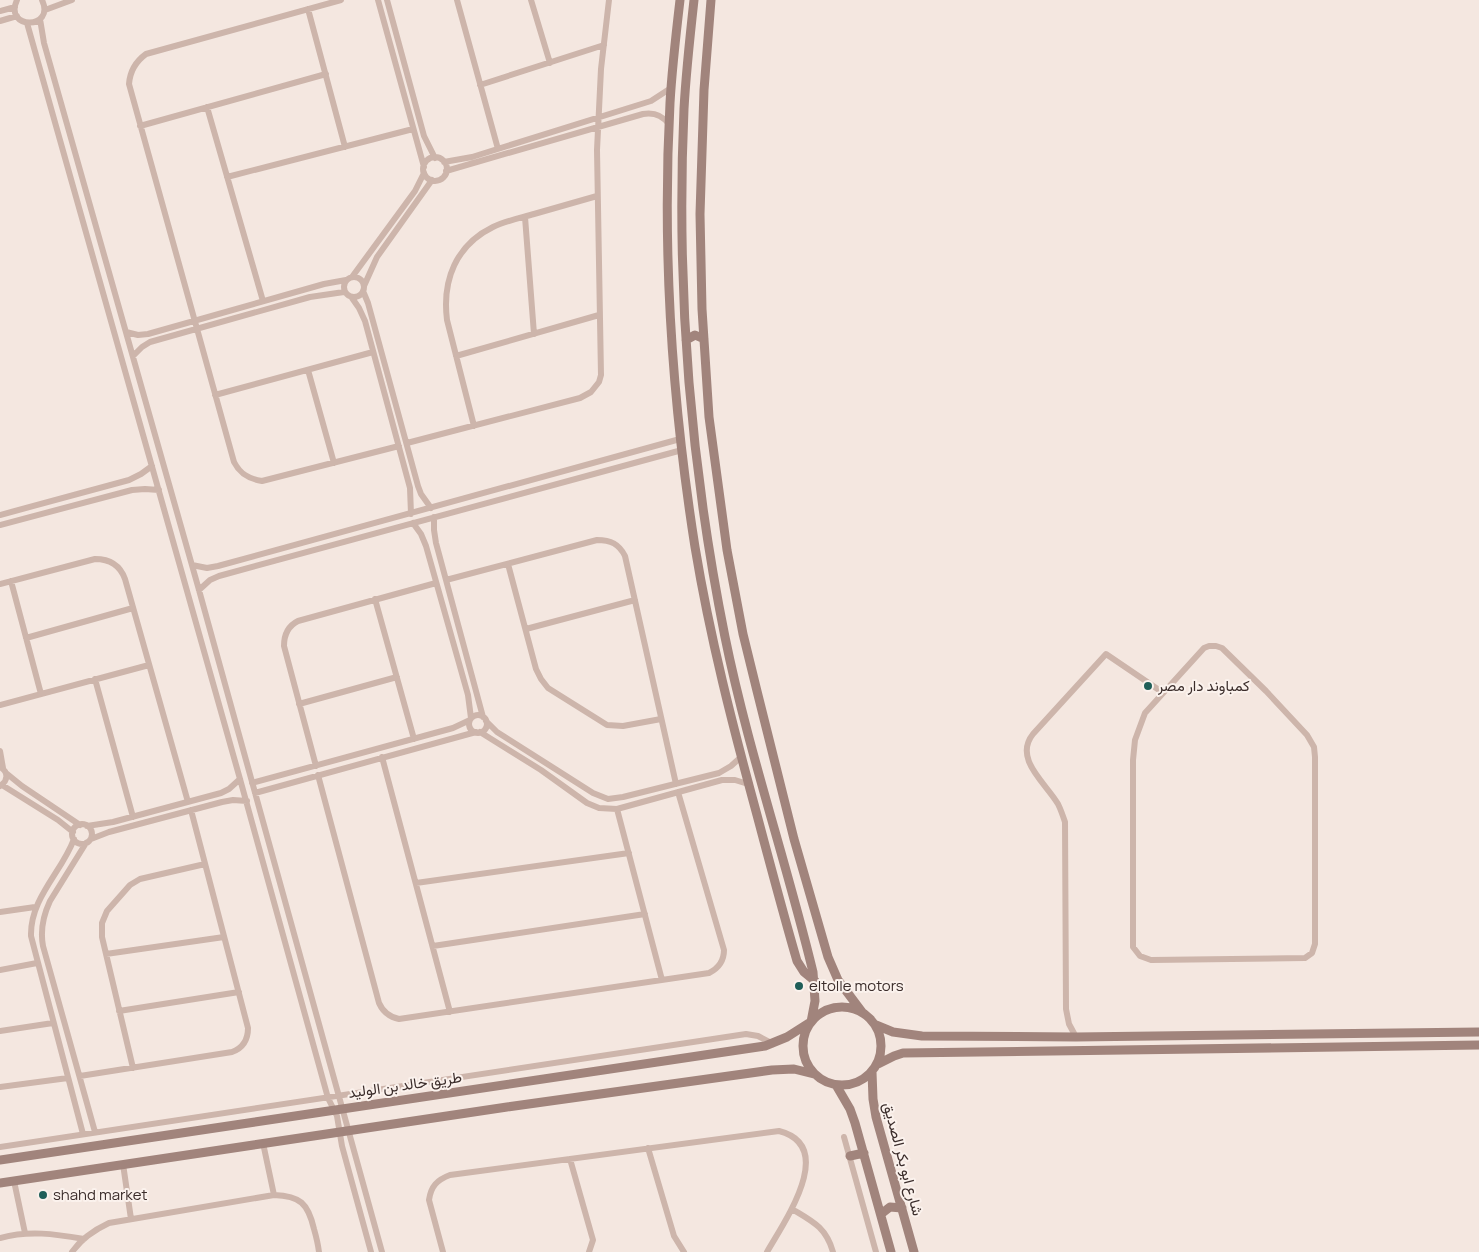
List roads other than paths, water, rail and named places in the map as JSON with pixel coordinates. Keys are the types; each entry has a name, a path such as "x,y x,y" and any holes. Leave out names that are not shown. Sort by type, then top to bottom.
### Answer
{"street":[{"path":"42,0 44,10 40,19 44,43 192,565 339,1096 338,1109 344,1131 382,1252"},
{"path":"44,10 72,0"},
{"path":"341,0 152,52 140,58 131,70 129,84 237,468 248,478 262,480 398,446"},
{"path":"378,0 424,170 432,180"},
{"path":"387,0 424,136 435,158 444,162 465,159 652,101 671,88"},
{"path":"457,0 498,149"},
{"path":"531,0 550,62"},
{"path":"407,443 580,398 596,387 601,375 596,196 597,128 609,0"},
{"path":"680,0 671,88 668,214 670,283 680,439 696,549 713,639 741,757 797,961 804,972 815,981"},
{"path":"694,0 684,125 682,214 684,309 696,455 709,551 741,706 815,981 815,1001 804,1039 804,1055 814,1074"},
{"path":"711,0 704,90 700,214 702,308 712,440 727,550 745,642 794,838 828,958 838,980 862,1012 876,1025 893,1032 922,1036 1479,1032"},
{"path":"0,11 16,3 17,16"},
{"path":"308,9 345,146"},
{"path":"0,21 17,16"},
{"path":"17,16 27,23 247,801 328,1098 338,1109"},
{"path":"27,23 36,22 40,19"},
{"path":"480,85 604,45"},
{"path":"140,126 326,74"},
{"path":"207,107 262,301"},
{"path":"446,171 649,113 661,116 669,124"},
{"path":"227,177 413,129"},
{"path":"344,292 344,284 411,197 426,162 435,158"},
{"path":"432,180 440,180 444,176 446,171 444,162"},
{"path":"352,298 358,297 378,257 432,180"},
{"path":"76,196 87,194"},
{"path":"474,426 446,320 446,290 454,264 462,252 482,233 494,226 596,196"},
{"path":"525,217 534,334"},
{"path":"126,332 148,334 324,284 358,278 364,288 420,490 431,508"},
{"path":"132,356 146,344 310,297 344,292 352,298 362,314 410,488 411,514"},
{"path":"684,309 693,314 702,308"},
{"path":"456,356 599,316"},
{"path":"686,340 695,335 704,339"},
{"path":"215,395 373,352"},
{"path":"308,370 334,463"},
{"path":"192,565 212,567 680,439"},
{"path":"199,590 214,578 245,569 682,450"},
{"path":"0,515 129,480 152,466"},
{"path":"0,525 132,490 159,490"},
{"path":"162,501 172,498"},
{"path":"49,501 53,510"},
{"path":"255,793 478,732 486,728 434,537 434,517"},
{"path":"413,523 424,540 468,695 471,729 490,738 541,770 587,803 599,808 617,809 722,780 735,780 748,784"},
{"path":"353,529 356,538"},
{"path":"446,580 597,540 617,545 625,556 676,784"},
{"path":"0,584 95,559 102,559 115,564 123,574 188,802"},
{"path":"242,559 245,569"},
{"path":"508,564 536,669 548,688 607,725 623,726 661,719"},
{"path":"11,581 41,694"},
{"path":"316,766 284,646 287,630 298,621 436,583"},
{"path":"375,599 414,739"},
{"path":"526,628 635,600"},
{"path":"26,638 133,608"},
{"path":"1219,646 1266,691 1312,742 1315,757 1315,944 1309,956 1296,959 1151,960 1140,956 1136,952 1132,941 1133,750 1137,731 1145,713 1162,692 1204,648 1219,646"},
{"path":"206,656 216,652"},
{"path":"1076,1036 1069,1024 1066,1010 1065,822 1058,804 1026,756 1026,744 1106,654 1162,692"},
{"path":"0,705 149,664"},
{"path":"300,704 397,677"},
{"path":"95,679 132,817"},
{"path":"252,783 458,727 478,715 502,734 602,798 618,798 719,773 741,757"},
{"path":"0,750 6,780 1,786 12,790 58,820 80,843 109,832 228,800 247,801"},
{"path":"382,757 450,1012"},
{"path":"3,769 22,786 91,830 89,841 48,906 42,930 43,946 95,1132"},
{"path":"318,775 381,1008 388,1016 399,1019 709,973 719,966 724,955 722,945 678,792"},
{"path":"83,1134 31,936 30,926 35,907 65,858 76,828 132,817 225,791 240,779"},
{"path":"617,809 662,980"},
{"path":"80,1076 232,1052 243,1046 248,1034 248,1028 191,810"},
{"path":"416,883 629,853"},
{"path":"133,1068 101,930 104,917 126,888 140,880 205,864"},
{"path":"272,894 282,891"},
{"path":"0,912 35,907"},
{"path":"433,946 645,914"},
{"path":"106,954 224,937"},
{"path":"0,970 37,963"},
{"path":"119,1011 239,992"},
{"path":"810,1023 826,1010 834,1007 844,1006 862,1012"},
{"path":"0,1030 54,1023"},
{"name":"طريق خالد بن الوليد","path":"0,1160 773,1044 810,1023"},
{"path":"0,1183 344,1131 772,1070 794,1069 814,1074 828,1083 846,1085 856,1083 865,1078 878,1064 882,1048 876,1025"},
{"path":"0,1147 746,1034 758,1036 773,1044"},
{"path":"922,1036 922,1053"},
{"path":"878,1064 903,1053 1479,1045"},
{"name":"شارع ابو بكر الصديق","path":"872,1072 876,1117 914,1252"},
{"path":"0,1087 68,1078"},
{"path":"836,1085 850,1109 892,1252"},
{"path":"344,1131 342,1146 371,1252"},
{"path":"443,1252 429,1200 435,1184 442,1178 450,1175 779,1131 789,1133 797,1139 803,1146 806,1156 804,1176 792,1209 767,1252"},
{"path":"844,1137 876,1252"},
{"path":"263,1143 274,1195"},
{"path":"648,1148 674,1236 684,1252"},
{"path":"850,1156 864,1153"},
{"path":"570,1159 593,1240 589,1252"},
{"path":"122,1164 131,1219"},
{"path":"14,1181 26,1233"},
{"path":"72,1252 84,1238 109,1224 274,1195 287,1195 306,1205 311,1215 319,1252"},
{"path":"881,1214 890,1208 902,1208"},
{"path":"792,1209 812,1220 823,1230 832,1252"},
{"path":"0,1238 26,1233 43,1233 84,1238"}],"place":[{"name":"كمباوند دار مصر","path":"1148,686"},
{"name":"eltolle motors","path":"799,986"},
{"name":"shahd market","path":"43,1195"}]}
